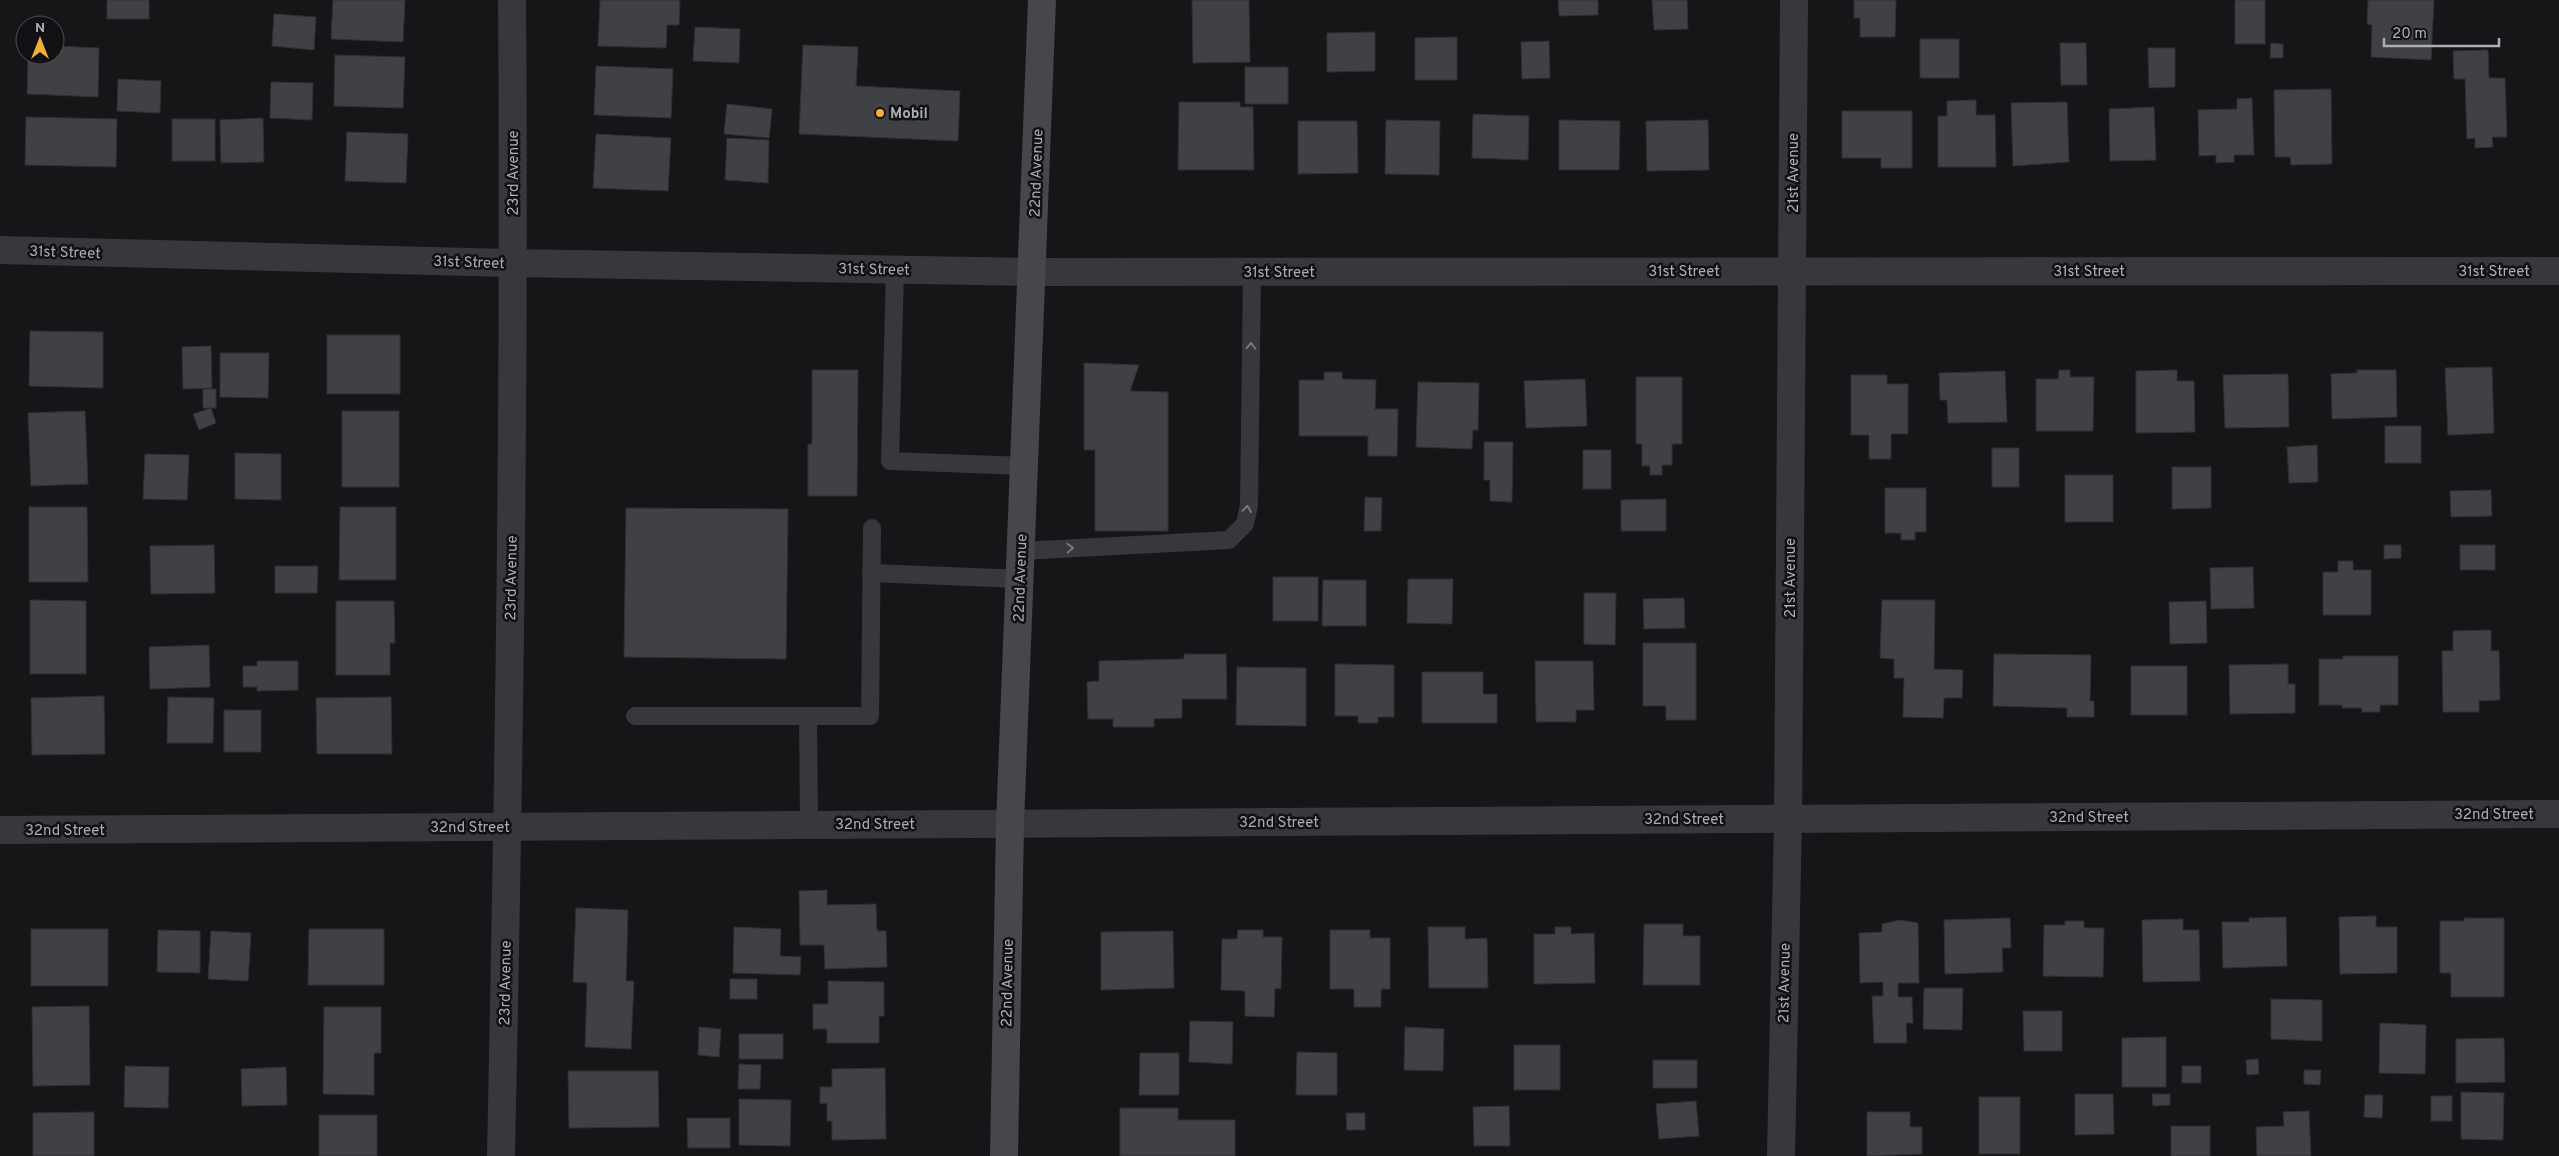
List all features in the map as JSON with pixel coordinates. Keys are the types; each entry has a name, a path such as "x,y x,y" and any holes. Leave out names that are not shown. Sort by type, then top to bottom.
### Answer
{"street":[{"name":"23rd Avenue","path":"501,1156 508,827 514,263 512,0"},
{"name":"22nd Avenue","path":"1004,1156 1010,824 1042,0"},
{"name":"21st Avenue","path":"1781,1156 1788,818 1794,0"},
{"name":"31st Street","path":"0,250 514,263 1032,272 2559,271"},
{"name":"32nd Street","path":"0,830 2559,814"}],"lane":[{"path":"895,270 890,461 1024,466"},
{"path":"1021,551 1229,540 1245,524 1249,505 1252,272"},
{"path":"634,716 870,716 872,528"},
{"path":"871,573 1021,579"},
{"path":"808,716 810,825"}],"building":[{"path":"107,0 149,0 149,19 107,19"},
{"path":"333,0 405,0 403,42 331,39"},
{"path":"600,0 680,0 679,25 667,25 666,48 598,46"},
{"path":"1192,0 1249,0 1250,62 1193,63"},
{"path":"1558,0 1598,0 1598,15 1559,16"},
{"path":"1652,0 1687,0 1688,29 1654,30"},
{"path":"1854,0 1896,0 1895,37 1860,37 1860,18 1854,18"},
{"path":"2235,0 2265,0 2265,44 2235,44"},
{"path":"2368,0 2434,0 2431,60 2371,57 2372,25 2367,24"},
{"path":"274,14 316,17 314,50 272,46"},
{"path":"695,27 740,29 739,63 693,61"},
{"path":"1375,32 1375,71 1327,72 1327,33"},
{"path":"1457,37 1457,80 1415,80 1415,38"},
{"path":"1920,39 1959,39 1959,78 1920,78"},
{"path":"1549,41 1550,78 1522,79 1521,42"},
{"path":"2060,43 2086,43 2087,85 2061,85"},
{"path":"2271,43 2283,44 2283,58 2270,58"},
{"name":"Mobil","path":"803,45 858,47 856,86 960,91 958,141 799,134"},
{"path":"65,46 99,48 98,97 27,94 28,65 65,65"},
{"path":"2148,48 2175,48 2175,87 2149,88"},
{"path":"2488,50 2489,78 2505,78 2507,137 2492,137 2493,147 2475,148 2475,138 2467,139 2465,79 2454,79 2453,51"},
{"path":"335,55 405,57 403,108 334,106"},
{"path":"596,66 673,69 671,118 594,115"},
{"path":"1245,67 1288,67 1288,104 1245,104"},
{"path":"118,79 161,81 160,113 117,111"},
{"path":"271,82 313,83 312,120 270,118"},
{"path":"2331,89 2332,164 2291,165 2290,157 2275,157 2274,90"},
{"path":"2252,98 2254,155 2234,155 2234,162 2216,163 2216,155 2199,156 2198,110 2237,109 2237,99"},
{"path":"1976,100 1976,115 1995,115 1996,167 1938,167 1938,116 1947,116 1947,101"},
{"path":"1179,102 1240,102 1240,107 1253,107 1254,170 1178,170"},
{"path":"2067,102 2069,162 2013,166 2011,103"},
{"path":"727,104 772,109 769,138 724,134"},
{"path":"2154,107 2156,160 2110,161 2109,109"},
{"path":"1842,111 1912,111 1912,168 1881,168 1881,158 1842,158"},
{"path":"1473,114 1529,116 1528,160 1472,158"},
{"path":"26,117 117,119 116,167 25,165"},
{"path":"263,118 264,162 221,163 220,120"},
{"path":"172,119 215,119 215,161 172,161"},
{"path":"1386,120 1440,121 1439,175 1385,174"},
{"path":"1559,120 1620,121 1619,170 1559,170"},
{"path":"1708,120 1709,170 1647,171 1646,121"},
{"path":"1298,121 1357,121 1358,173 1298,174"},
{"path":"347,132 408,134 406,183 345,181"},
{"path":"596,134 671,138 668,191 593,188"},
{"path":"727,138 769,140 768,183 725,180"},
{"path":"30,331 103,332 103,388 29,386"},
{"path":"327,335 400,335 400,394 327,394"},
{"path":"211,346 212,388 183,389 182,347"},
{"path":"220,353 269,353 268,398 220,397"},
{"path":"1084,363 1139,365 1130,391 1168,392 1168,531 1095,531 1095,450 1084,450"},
{"path":"2492,367 2494,433 2448,435 2445,368"},
{"path":"812,370 858,370 857,496 808,496 808,444 812,444"},
{"path":"2059,370 2070,370 2070,377 2094,377 2093,431 2036,431 2036,379 2058,379"},
{"path":"2177,370 2177,381 2194,381 2195,432 2136,433 2136,371"},
{"path":"2357,370 2396,370 2397,417 2332,419 2331,374 2357,373"},
{"path":"2005,371 2007,422 1948,423 1947,400 1940,400 1939,373"},
{"path":"1324,372 1342,372 1342,379 1376,380 1375,409 1398,409 1397,456 1368,456 1368,436 1299,436 1299,380 1324,380"},
{"path":"2288,374 2289,427 2225,428 2223,375"},
{"path":"1851,375 1887,375 1887,384 1908,384 1908,434 1891,434 1891,459 1869,459 1869,435 1851,435"},
{"path":"1636,377 1682,377 1682,444 1672,444 1672,465 1662,465 1662,475 1650,475 1650,466 1642,466 1642,444 1636,444"},
{"path":"1585,379 1587,426 1526,428 1524,381"},
{"path":"1418,382 1479,383 1478,430 1473,430 1472,449 1416,447"},
{"path":"203,389 216,389 216,408 203,408"},
{"path":"211,408 216,423 199,430 193,414"},
{"path":"85,411 88,484 31,486 28,413"},
{"path":"342,411 399,411 399,487 342,487"},
{"path":"2385,426 2421,426 2421,463 2385,463"},
{"path":"1484,442 1513,442 1512,502 1490,501 1490,480 1484,480"},
{"path":"2317,445 2318,482 2289,483 2287,447"},
{"path":"1992,448 2019,448 2019,487 1992,487"},
{"path":"1583,450 1611,450 1611,489 1583,489"},
{"path":"235,453 281,454 281,500 235,499"},
{"path":"145,454 189,455 187,500 143,499"},
{"path":"2172,467 2211,467 2211,508 2172,509"},
{"path":"2065,475 2113,475 2113,522 2065,522"},
{"path":"1885,488 1926,488 1926,532 1915,532 1915,540 1901,540 1901,533 1885,533"},
{"path":"2491,490 2492,516 2451,517 2450,491"},
{"path":"1365,497 1382,498 1381,531 1364,531"},
{"path":"1666,499 1666,531 1621,531 1621,500"},
{"path":"29,507 87,507 88,582 29,582"},
{"path":"340,507 396,507 396,580 339,580"},
{"path":"626,508 788,509 786,659 624,657"},
{"path":"214,545 215,593 151,594 150,546"},
{"path":"2384,545 2401,545 2401,558 2384,559"},
{"path":"2460,545 2495,545 2495,570 2460,570"},
{"path":"2338,561 2353,561 2353,570 2371,570 2371,615 2323,615 2323,572 2338,572"},
{"path":"275,566 318,566 317,593 275,593"},
{"path":"2253,567 2254,608 2211,609 2210,568"},
{"path":"1273,577 1318,577 1318,621 1273,621"},
{"path":"1408,579 1453,579 1452,624 1407,623"},
{"path":"1323,580 1366,580 1366,626 1322,626"},
{"path":"1584,593 1616,593 1615,645 1584,644"},
{"path":"1684,598 1685,628 1644,629 1643,599"},
{"path":"30,600 86,601 86,674 30,674"},
{"path":"1882,600 1935,600 1934,669 1963,670 1962,698 1944,698 1943,718 1903,717 1904,678 1894,678 1894,659 1880,658"},
{"path":"336,601 394,601 395,643 390,643 390,675 336,675"},
{"path":"2206,601 2207,643 2170,644 2169,602"},
{"path":"2491,630 2491,651 2499,651 2500,700 2479,701 2479,712 2443,712 2442,651 2453,651 2453,631"},
{"path":"1643,643 1696,643 1696,720 1666,720 1666,706 1643,706"},
{"path":"209,645 210,687 150,689 149,647"},
{"path":"1184,654 1226,654 1227,699 1182,699 1182,718 1154,719 1154,727 1113,727 1113,719 1088,719 1087,682 1099,681 1099,661 1184,659"},
{"path":"1994,654 2091,655 2090,701 2094,701 2094,717 2067,717 2067,708 1993,706"},
{"path":"2343,656 2398,656 2398,705 2380,705 2380,712 2362,712 2362,708 2342,708 2342,705 2319,705 2319,659 2343,659"},
{"path":"257,661 298,661 298,690 257,691 257,687 243,687 243,666 257,666"},
{"path":"1535,661 1593,661 1594,710 1576,710 1576,722 1536,722"},
{"path":"1335,664 1394,665 1394,717 1378,717 1378,723 1358,723 1358,716 1335,716"},
{"path":"2288,664 2288,684 2295,684 2295,713 2230,714 2229,665"},
{"path":"2131,666 2187,666 2187,715 2131,715"},
{"path":"1237,667 1306,668 1306,726 1236,725"},
{"path":"1422,672 1483,672 1483,694 1497,694 1497,723 1422,723"},
{"path":"104,696 105,754 32,755 31,698"},
{"path":"168,697 214,698 213,743 167,743"},
{"path":"391,697 392,754 317,754 316,698"},
{"path":"224,710 261,710 261,752 224,752"},
{"path":"827,890 827,905 876,904 877,931 886,931 887,967 825,969 824,945 800,945 799,891"},
{"path":"576,908 628,910 626,981 634,981 631,1049 585,1047 587,983 573,982"},
{"path":"2376,916 2376,927 2397,927 2397,973 2340,974 2339,917"},
{"path":"2286,917 2287,966 2223,968 2222,922 2249,922 2249,918"},
{"path":"2010,918 2011,948 2002,948 2003,972 1945,974 1944,920"},
{"path":"2464,918 2504,918 2504,997 2451,997 2451,973 2440,973 2440,921 2464,921"},
{"path":"2183,919 2183,930 2199,930 2200,981 2143,982 2142,920"},
{"path":"1900,920 1918,923 1919,983 1898,983 1898,997 1912,997 1913,1023 1906,1023 1907,1043 1874,1043 1872,996 1883,996 1883,982 1860,983 1859,933 1882,932 1882,924"},
{"path":"2065,921 2084,921 2084,928 2104,928 2103,977 2043,976 2044,925 2065,925"},
{"path":"1644,924 1683,924 1683,936 1700,936 1700,985 1643,985"},
{"path":"734,927 781,929 780,956 801,957 800,975 733,973"},
{"path":"1428,927 1465,927 1465,939 1487,938 1488,988 1429,988"},
{"path":"1555,927 1571,927 1571,934 1594,933 1595,983 1534,984 1534,934 1555,934"},
{"path":"31,929 108,929 108,986 31,986"},
{"path":"309,929 384,929 384,985 308,985"},
{"path":"158,930 200,931 200,973 157,972"},
{"path":"1238,930 1263,930 1263,937 1282,937 1281,989 1275,988 1274,1017 1245,1016 1245,991 1221,990 1222,939 1237,939"},
{"path":"1330,930 1370,930 1370,938 1390,938 1390,989 1381,989 1381,1007 1354,1007 1354,989 1330,989"},
{"path":"211,931 251,933 248,981 208,979"},
{"path":"1173,931 1174,988 1101,990 1101,932"},
{"path":"730,979 757,979 757,999 730,999"},
{"path":"828,981 884,982 884,1016 879,1016 879,1043 827,1043 827,1029 813,1029 813,1004 828,1004"},
{"path":"1924,988 1963,988 1962,1030 1923,1029"},
{"path":"2271,999 2322,1000 2322,1041 2271,1039"},
{"path":"89,1006 90,1085 33,1086 32,1007"},
{"path":"324,1007 381,1007 381,1053 374,1053 374,1095 323,1094"},
{"path":"2023,1011 2062,1011 2062,1051 2024,1051"},
{"path":"1190,1021 1233,1022 1232,1064 1189,1062"},
{"path":"2380,1023 2426,1025 2425,1074 2379,1073"},
{"path":"699,1027 721,1029 719,1057 698,1055"},
{"path":"1405,1027 1444,1029 1443,1071 1404,1070"},
{"path":"739,1034 783,1034 783,1059 739,1059"},
{"path":"2166,1037 2166,1087 2122,1087 2122,1038"},
{"path":"2504,1038 2505,1082 2456,1083 2456,1039"},
{"path":"1514,1045 1560,1045 1560,1090 1514,1090"},
{"path":"1297,1052 1337,1053 1337,1095 1296,1095"},
{"path":"1140,1053 1179,1053 1179,1095 1139,1095"},
{"path":"2258,1059 2259,1074 2247,1075 2246,1060"},
{"path":"1653,1060 1697,1060 1697,1088 1653,1088"},
{"path":"739,1064 761,1065 760,1089 738,1089"},
{"path":"125,1066 169,1067 168,1108 124,1107"},
{"path":"2182,1066 2201,1066 2201,1083 2182,1083"},
{"path":"286,1067 287,1105 242,1106 241,1069"},
{"path":"885,1068 886,1139 832,1140 832,1121 827,1121 827,1103 820,1104 820,1087 832,1087 832,1069"},
{"path":"2304,1070 2321,1070 2320,1085 2304,1084"},
{"path":"568,1071 658,1071 659,1127 569,1128"},
{"path":"2461,1092 2504,1093 2503,1140 2461,1139"},
{"path":"2075,1094 2113,1094 2114,1134 2075,1135"},
{"path":"2152,1094 2170,1094 2170,1105 2153,1106"},
{"path":"2365,1095 2383,1095 2382,1118 2364,1117"},
{"path":"2431,1096 2452,1096 2452,1121 2431,1121"},
{"path":"1979,1097 2020,1097 2020,1154 1979,1154"},
{"path":"739,1099 791,1100 790,1146 739,1145"},
{"path":"1696,1101 1699,1136 1659,1139 1656,1104"},
{"path":"1509,1106 1510,1146 1474,1146 1473,1107"},
{"path":"1120,1108 1178,1108 1178,1120 1235,1120 1235,1156 1120,1156"},
{"path":"2309,1111 2311,1156 2257,1156 2256,1127 2284,1126 2283,1112"},
{"path":"94,1112 94,1156 33,1156 33,1113"},
{"path":"1867,1112 1910,1112 1910,1127 1922,1127 1922,1154 1867,1156"},
{"path":"1346,1113 1365,1113 1365,1130 1347,1130"},
{"path":"319,1115 377,1115 377,1156 319,1156"},
{"path":"687,1118 730,1118 730,1148 688,1148"},
{"path":"2171,1126 2210,1126 2210,1156 2171,1156"}],"place":[{"name":"Mobil","path":"880,113"}]}
